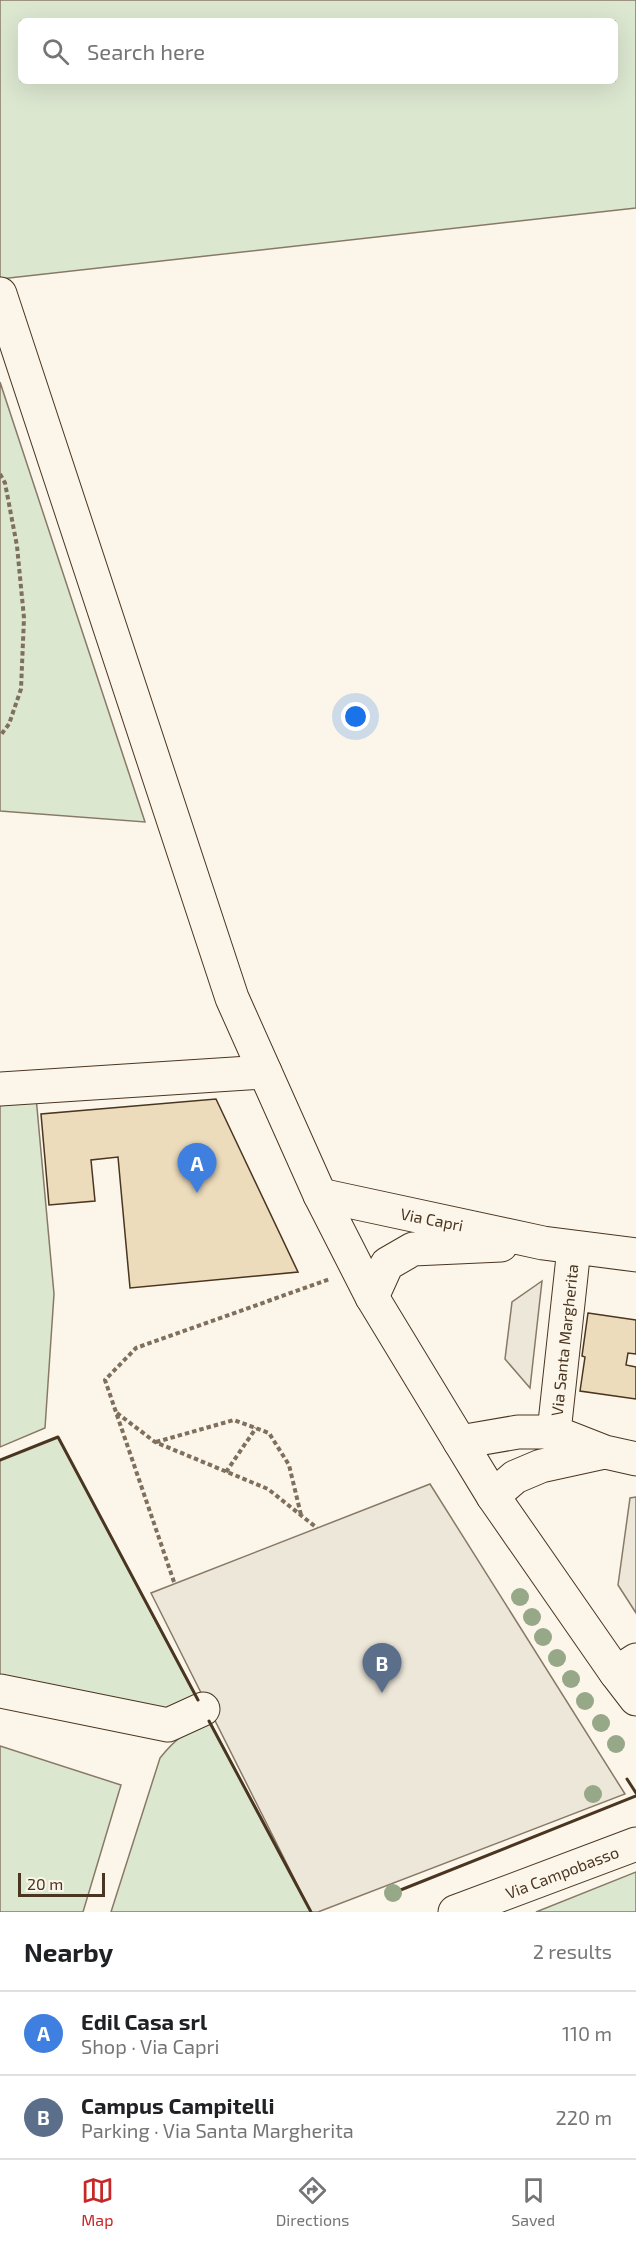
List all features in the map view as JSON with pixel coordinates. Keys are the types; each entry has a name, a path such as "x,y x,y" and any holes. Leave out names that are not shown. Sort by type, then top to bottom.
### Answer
{"main road":[{"path":"0,294 232,998 320,1195 365,1283 493,1496 626,1667 636,1699"},
{"path":"0,1089 266,1072"},
{"name":"Via Capri","path":"320,1195 559,1246 636,1255"},
{"name":"Via Capri","path":"365,1283 387,1264 413,1249 559,1246"},
{"name":"Via Santa Margherita","path":"554,1432 559,1246"},
{"name":"Via Santa Margherita","path":"460,1442 518,1432 554,1432 621,1456"},
{"name":"Via Santa Margherita","path":"493,1496 515,1477 540,1466 621,1456"},
{"path":"0,1691 168,1725 203,1709"},
{"name":"Via Campobasso","path":"454,1912 636,1844"}],"path":[{"path":"0,474 5,483 17,546 24,618 21,689 9,724 0,736"},
{"path":"174,1582 105,1380 136,1348 365,1283"},
{"path":"116,1412 155,1442 268,1489 317,1528"},
{"path":"155,1442 234,1420 269,1433 289,1465 301,1515"},
{"path":"226,1473 256,1428"}],"green space":[{"path":"0,0 636,0 636,208 0,279"},
{"path":"0,382 145,822 0,811"},
{"path":"34,1075 54,1294 45,1428 0,1447 0,1077"},
{"path":"58,1437 196,1697 168,1709 0,1675 0,1460"},
{"path":"209,1720 311,1912 111,1912 160,1758 182,1736"},
{"path":"0,1746 121,1785 83,1912 0,1912"},
{"path":"636,1872 636,1912 536,1912"}],"shaded area":[{"path":"542,1281 530,1388 505,1359 512,1302"},
{"path":"430,1484 625,1794 318,1912 311,1912 151,1593"},
{"path":"636,1497 636,1613 618,1585 630,1498"}],"building":[{"path":"216,1099 298,1272 130,1288 118,1157 91,1160 95,1201 49,1205 41,1114"},
{"path":"588,1313 636,1320 636,1354 628,1353 626,1365 636,1367 636,1399 580,1391"}],"wall":[{"path":"0,1460 58,1437 198,1700"},
{"path":"209,1721 311,1912"},
{"path":"627,1779 636,1793"},
{"path":"393,1893 636,1796"}],"place":[{"name":"Edil Casa srl","path":"197,1193"},
{"name":"Campus Campitelli","path":"382,1693"}]}
